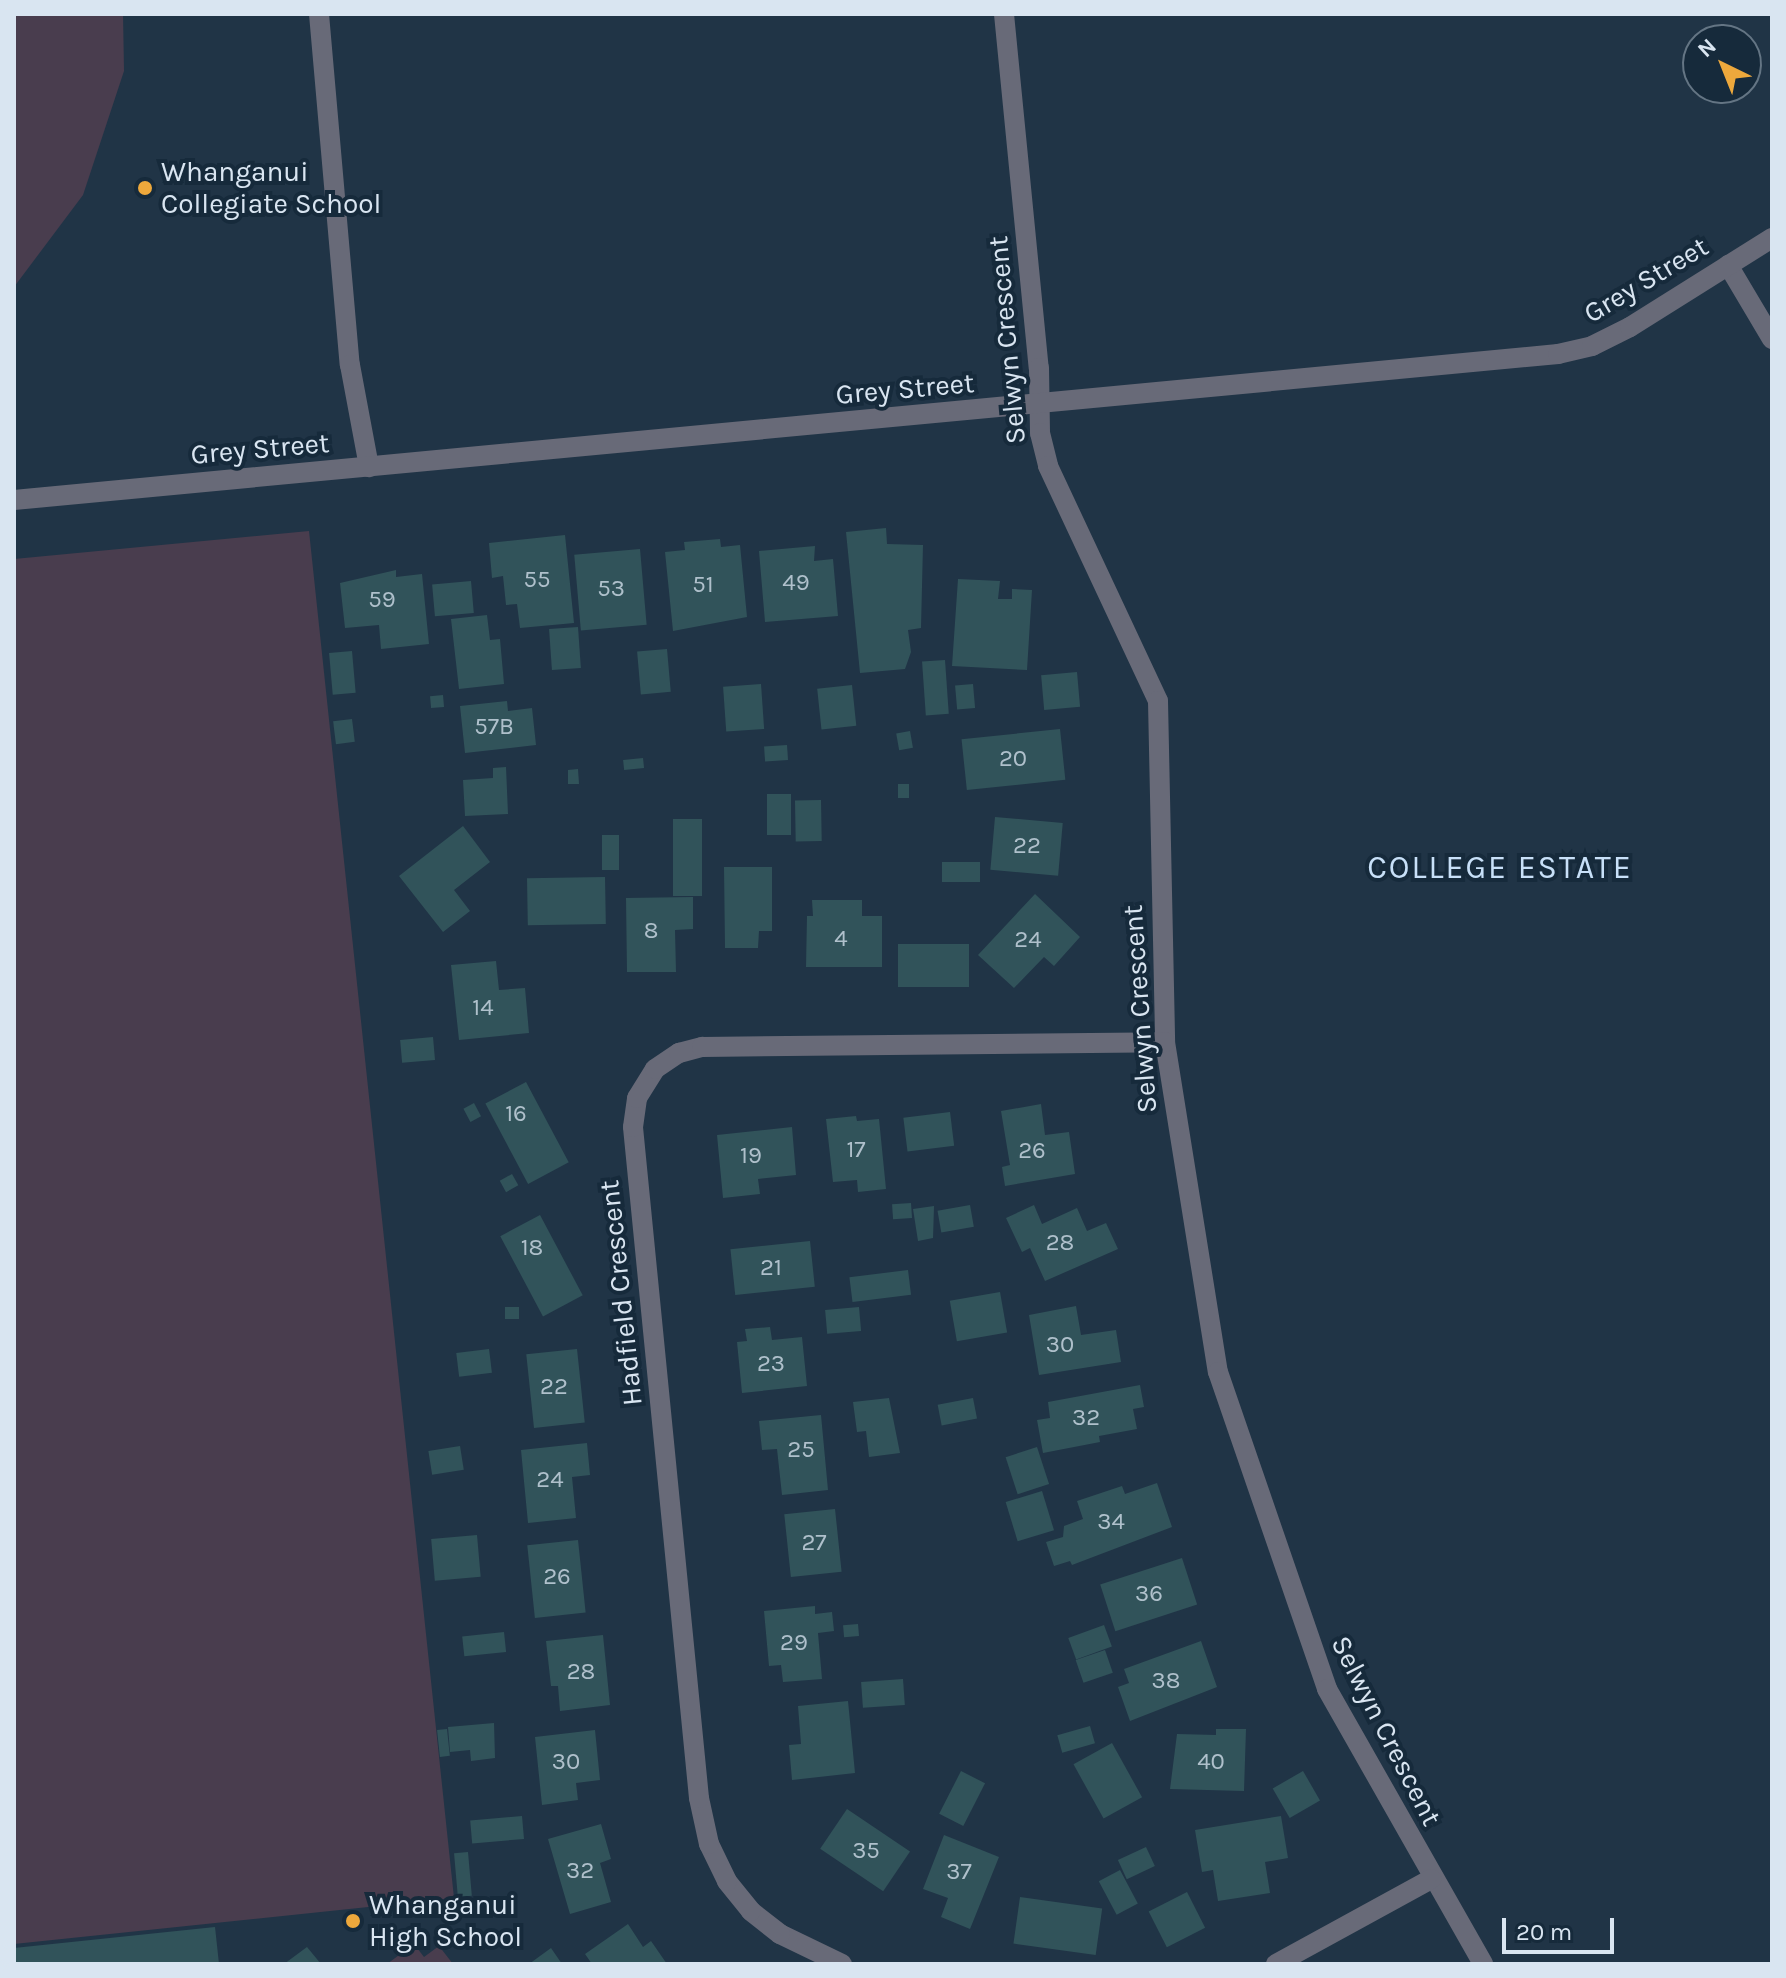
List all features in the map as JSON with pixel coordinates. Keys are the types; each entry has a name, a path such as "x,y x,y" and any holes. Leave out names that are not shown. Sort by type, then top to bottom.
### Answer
{"street":[{"path":"319,14 350,365 369,467"},
{"name":"Selwyn Crescent","path":"1004,14 1048,466 1158,701 1165,1042 1218,1372 1327,1689 1431,1879 1483,1964"},
{"name":"Grey Street","path":"14,500 1558,354 1592,346 1630,327 1772,238"},
{"path":"1728,265 1772,339"},
{"name":"Hadfield Crescent","path":"842,1964 780,1934 751,1911 727,1881 709,1844 699,1798 633,1127 637,1098 655,1069 679,1053 702,1047 1165,1042"},
{"path":"1276,1964 1431,1879"}],"shaded area":[{"path":"14,14 123,14 124,71 83,195 14,287"},
{"path":"309,531 454,1898 14,1944 14,559"},
{"path":"414,1944 424,1957 439,1946 453,1964 387,1964"}],"building":[{"path":"886,528 887,544 923,545 921,628 908,630 911,652 905,669 860,673 846,532"},
{"path":"565,535 574,623 520,628 517,604 506,605 503,576 492,578 489,543"},
{"path":"720,539 721,547 740,545 747,617 673,631 665,552 685,550 684,542"},
{"path":"815,546 814,561 833,559 838,616 765,622 759,551"},
{"path":"640,549 647,625 581,630 574,555"},
{"path":"396,570 396,577 422,574 429,644 381,649 379,625 345,628 340,583"},
{"path":"958,579 1000,581 998,599 1012,599 1012,589 1032,590 1027,670 952,666"},
{"path":"471,581 474,613 435,616 432,584"},
{"path":"487,615 490,640 500,639 504,684 459,689 451,619"},
{"path":"578,627 581,668 552,670 549,629"},
{"path":"667,649 671,692 641,694 637,652"},
{"path":"352,651 356,693 333,695 329,653"},
{"path":"945,660 949,714 926,715 922,662"},
{"path":"1077,672 1080,707 1044,710 1041,675"},
{"path":"761,684 764,729 726,732 723,687"},
{"path":"973,684 975,708 957,709 955,686"},
{"path":"852,685 856,726 821,729 817,689"},
{"path":"443,695 444,707 431,708 430,696"},
{"path":"507,701 508,711 532,708 536,745 465,753 460,706"},
{"path":"352,719 355,742 336,744 333,721"},
{"path":"1060,729 1065,780 967,790 962,739"},
{"path":"910,731 913,748 899,750 896,733"},
{"path":"787,745 788,760 765,762 764,747"},
{"path":"643,758 644,768 624,770 623,760"},
{"path":"506,767 508,814 465,816 463,780 493,778 493,768"},
{"path":"578,769 579,784 568,784 568,770"},
{"path":"898,784 909,784 909,798 898,798"},
{"path":"767,794 791,794 791,835 767,835"},
{"path":"795,800 821,800 822,841 796,841"},
{"path":"995,817 1063,823 1058,876 990,870"},
{"path":"673,819 702,819 702,896 673,896"},
{"path":"463,826 490,862 454,890 470,911 443,932 399,876"},
{"path":"602,835 619,835 619,870 602,870"},
{"path":"942,862 980,862 980,882 942,882"},
{"path":"724,867 772,867 772,931 759,931 758,948 725,948"},
{"path":"605,877 606,924 528,925 527,878"},
{"path":"1035,894 1080,937 1054,966 1044,957 1014,988 978,955"},
{"path":"693,897 693,929 675,930 676,972 627,972 626,898"},
{"path":"812,900 862,900 862,916 882,916 882,967 806,967 807,916 813,916"},
{"path":"898,944 969,944 969,987 898,987"},
{"path":"496,961 499,990 525,988 529,1033 459,1040 451,965"},
{"path":"433,1037 435,1060 402,1063 400,1040"},
{"path":"526,1082 569,1162 528,1184 485,1104"},
{"path":"474,1103 481,1116 470,1122 463,1109"},
{"path":"1041,1104 1045,1135 1069,1132 1075,1174 1005,1186 1002,1167 1010,1165 1001,1111"},
{"path":"950,1112 954,1146 907,1151 903,1118"},
{"path":"856,1116 857,1121 879,1119 886,1189 858,1192 857,1180 833,1182 826,1119"},
{"path":"792,1127 796,1175 758,1179 760,1194 723,1198 717,1135"},
{"path":"512,1174 518,1185 506,1192 500,1181"},
{"path":"911,1203 912,1218 893,1219 892,1204"},
{"path":"970,1205 974,1227 941,1232 938,1211"},
{"path":"1034,1205 1042,1224 1077,1208 1087,1231 1106,1223 1118,1249 1045,1281 1030,1248 1022,1252 1006,1218"},
{"path":"934,1206 933,1238 918,1241 913,1209"},
{"path":"540,1215 583,1295 543,1316 500,1236"},
{"path":"810,1241 815,1287 735,1295 730,1249"},
{"path":"908,1270 911,1295 852,1302 849,1277"},
{"path":"1000,1292 1007,1332 957,1341 950,1301"},
{"path":"1076,1306 1081,1335 1116,1330 1121,1362 1039,1375 1029,1315"},
{"path":"505,1307 519,1307 519,1319 505,1319"},
{"path":"859,1307 861,1331 827,1334 825,1310"},
{"path":"770,1327 772,1340 802,1337 807,1386 742,1393 737,1342 747,1341 745,1329"},
{"path":"489,1349 492,1373 459,1377 456,1353"},
{"path":"577,1349 585,1423 534,1428 526,1354"},
{"path":"1140,1385 1144,1407 1133,1409 1137,1429 1099,1436 1100,1442 1043,1453 1037,1420 1050,1418 1048,1402"},
{"path":"889,1398 900,1453 869,1457 866,1431 857,1432 853,1402"},
{"path":"973,1398 977,1419 942,1425 938,1405"},
{"path":"821,1415 828,1490 782,1495 777,1449 762,1450 759,1421"},
{"path":"587,1443 590,1475 572,1477 576,1518 528,1523 521,1450"},
{"path":"460,1446 464,1470 432,1475 428,1451"},
{"path":"1037,1447 1049,1484 1018,1494 1006,1457"},
{"path":"1157,1483 1172,1527 1072,1565 1070,1561 1054,1566 1046,1542 1063,1537 1064,1526 1083,1519 1077,1501 1122,1486 1125,1494"},
{"path":"1042,1491 1054,1530 1018,1541 1006,1502"},
{"path":"835,1509 842,1572 791,1577 784,1514"},
{"path":"477,1535 481,1577 435,1581 431,1539"},
{"path":"578,1540 586,1613 535,1618 527,1545"},
{"path":"1182,1558 1197,1605 1115,1631 1100,1585"},
{"path":"815,1606 815,1614 832,1612 834,1631 818,1633 822,1679 783,1682 781,1665 769,1666 764,1611"},
{"path":"858,1624 859,1636 844,1637 843,1625"},
{"path":"1104,1625 1112,1647 1076,1660 1068,1638"},
{"path":"504,1632 506,1652 464,1656 462,1636"},
{"path":"603,1635 610,1705 560,1711 558,1686 551,1686 546,1641"},
{"path":"1201,1641 1217,1687 1130,1721 1118,1687 1129,1683 1124,1669"},
{"path":"1105,1650 1113,1673 1084,1683 1076,1660"},
{"path":"903,1679 905,1705 863,1708 861,1682"},
{"path":"848,1701 855,1773 792,1780 789,1745 801,1744 798,1706"},
{"path":"494,1723 495,1758 471,1761 470,1750 450,1752 448,1727"},
{"path":"1090,1726 1095,1743 1062,1753 1057,1735"},
{"path":"447,1729 450,1756 440,1757 437,1730"},
{"path":"1216,1729 1246,1729 1244,1791 1170,1789 1177,1734 1216,1735"},
{"path":"595,1730 600,1780 576,1783 578,1800 542,1805 535,1737"},
{"path":"1112,1743 1142,1797 1104,1819 1074,1764"},
{"path":"961,1771 985,1783 963,1826 939,1814"},
{"path":"1303,1771 1320,1800 1290,1818 1273,1788"},
{"path":"847,1809 910,1851 883,1891 820,1849"},
{"path":"522,1816 524,1839 472,1843 470,1821"},
{"path":"1281,1816 1288,1858 1265,1862 1270,1893 1218,1901 1213,1870 1202,1872 1195,1830"},
{"path":"601,1824 611,1859 600,1863 611,1902 570,1914 548,1839"},
{"path":"944,1835 999,1857 970,1929 941,1917 948,1898 923,1889"},
{"path":"1146,1847 1155,1866 1127,1879 1118,1860"},
{"path":"468,1852 472,1896 458,1897 454,1853"},
{"path":"1120,1870 1138,1904 1117,1915 1099,1881"},
{"path":"1187,1892 1205,1928 1167,1947 1149,1912"},
{"path":"1020,1897 1102,1909 1096,1955 1013,1944"},
{"path":"628,1924 643,1947 651,1941 667,1964 592,1964 585,1954"},
{"path":"215,1927 219,1964 14,1964 14,1948"},
{"path":"307,1947 321,1964 284,1964"},
{"path":"551,1948 562,1964 529,1964"}],"place":[{"name":"Whanganui Collegiate School","path":"145,188"},
{"name":"Whanganui High School","path":"353,1921"}],"district":[{"name":"COLLEGE ESTATE","path":"1500,868"}]}
